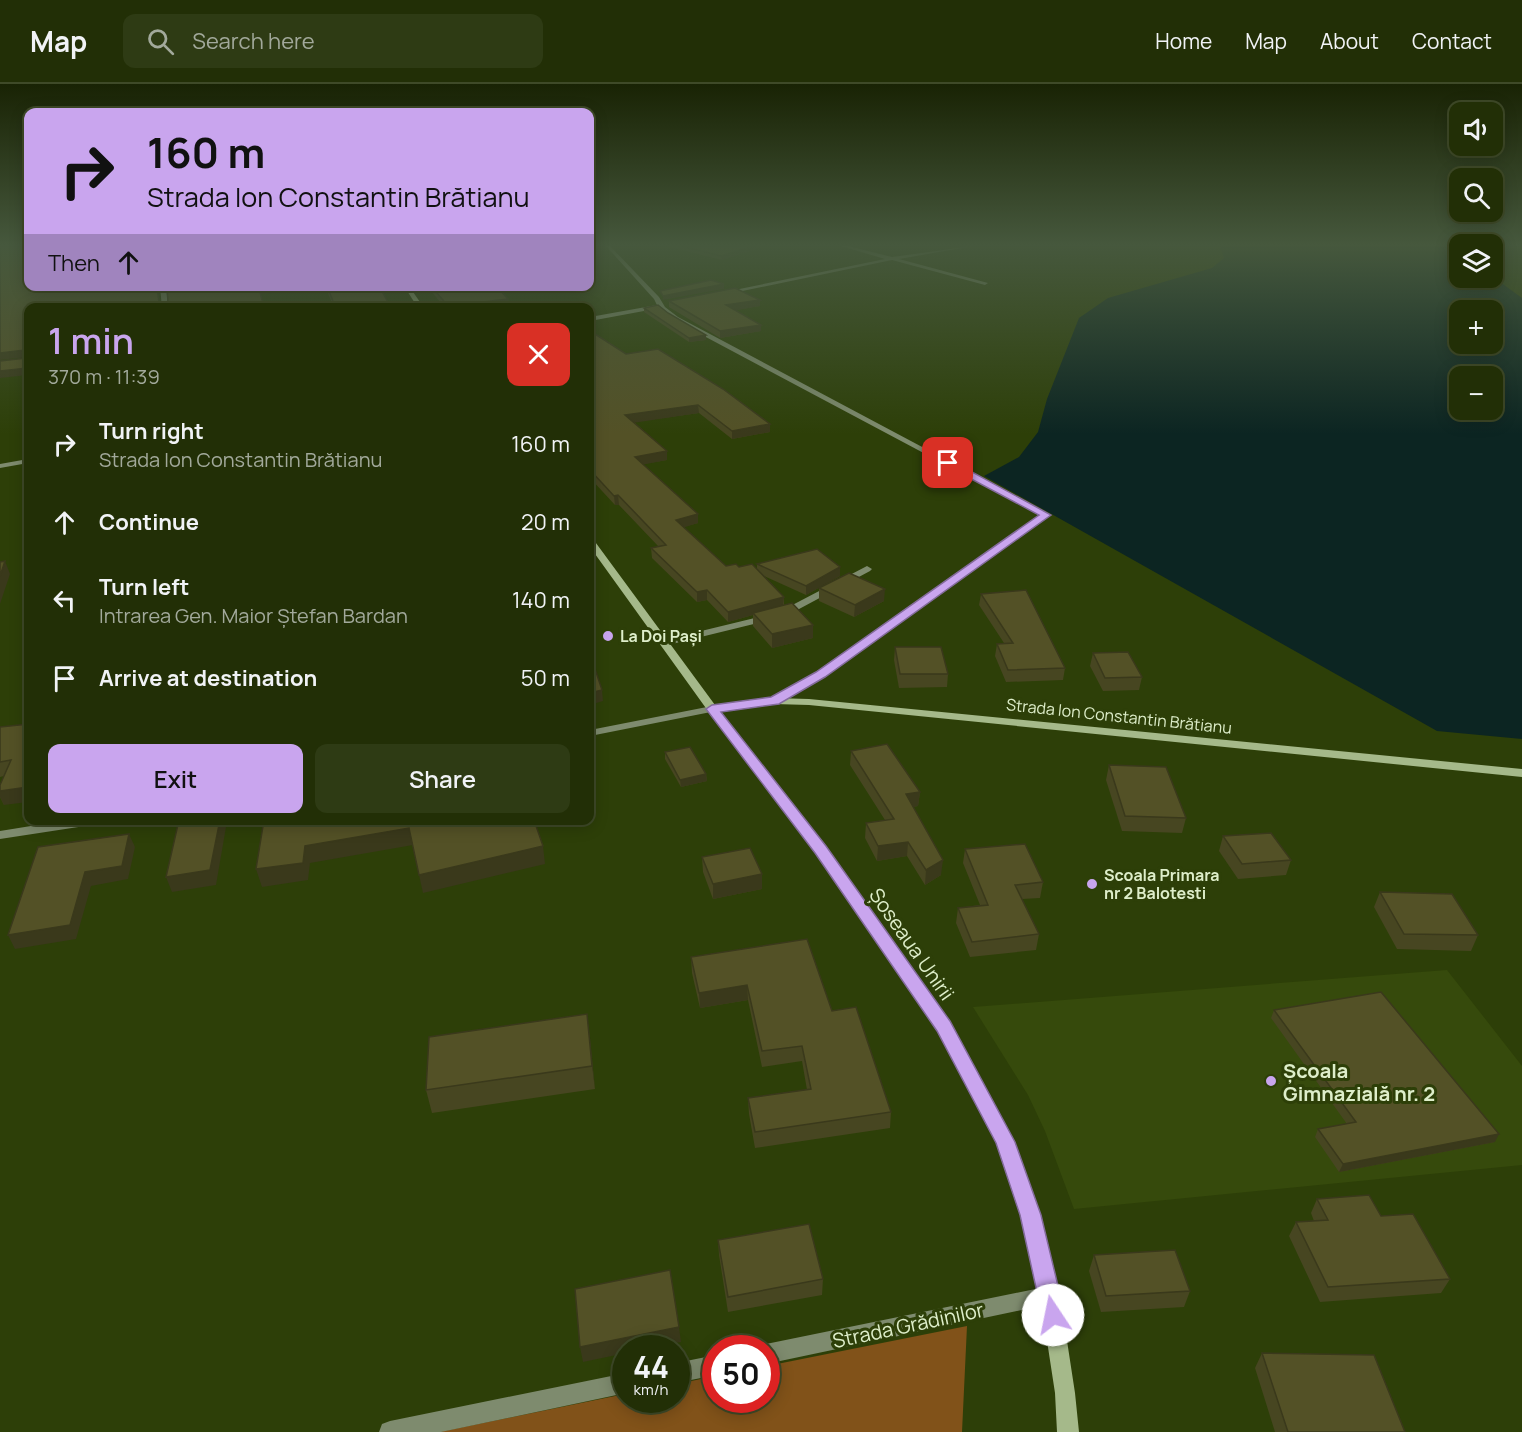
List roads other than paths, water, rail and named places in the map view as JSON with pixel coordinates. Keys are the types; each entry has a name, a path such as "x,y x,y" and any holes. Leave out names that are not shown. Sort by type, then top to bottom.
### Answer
{"main road":[{"name":"Șoseaua Unirii","path":"594,547 712,709 820,850 944,1026 1005,1142 1030,1215 1050,1295 1065,1393 1068,1432"},
{"name":"Strada Ion Constantin Brătianu","path":"712,709 774,701 833,704 1522,773"}],"street":[{"path":"594,318 640,309"},
{"path":"666,309 691,327 1046,515 820,675 774,701"},
{"path":"0,466 24,462"},
{"path":"664,643 782,614 867,569"},
{"path":"594,732 712,709"},
{"path":"0,835 66,825"},
{"name":"Strada Grădinilor","path":"780,1351 1050,1295"},
{"path":"390,1432 612,1386"}],"water":[{"path":"1092,309 1449,309 1449,354 1503,354 1503,309 1522,309 1522,739 1437,731 984,476 1019,457 1038,432 1047,399 1079,318"}],"place":[{"name":"La Doi Pași","path":"608,636"},
{"name":"Scoala Primara nr 2 Balotesti","path":"1092,884"},
{"name":"Școala Gimnazială nr. 2","path":"1271,1081"}]}
